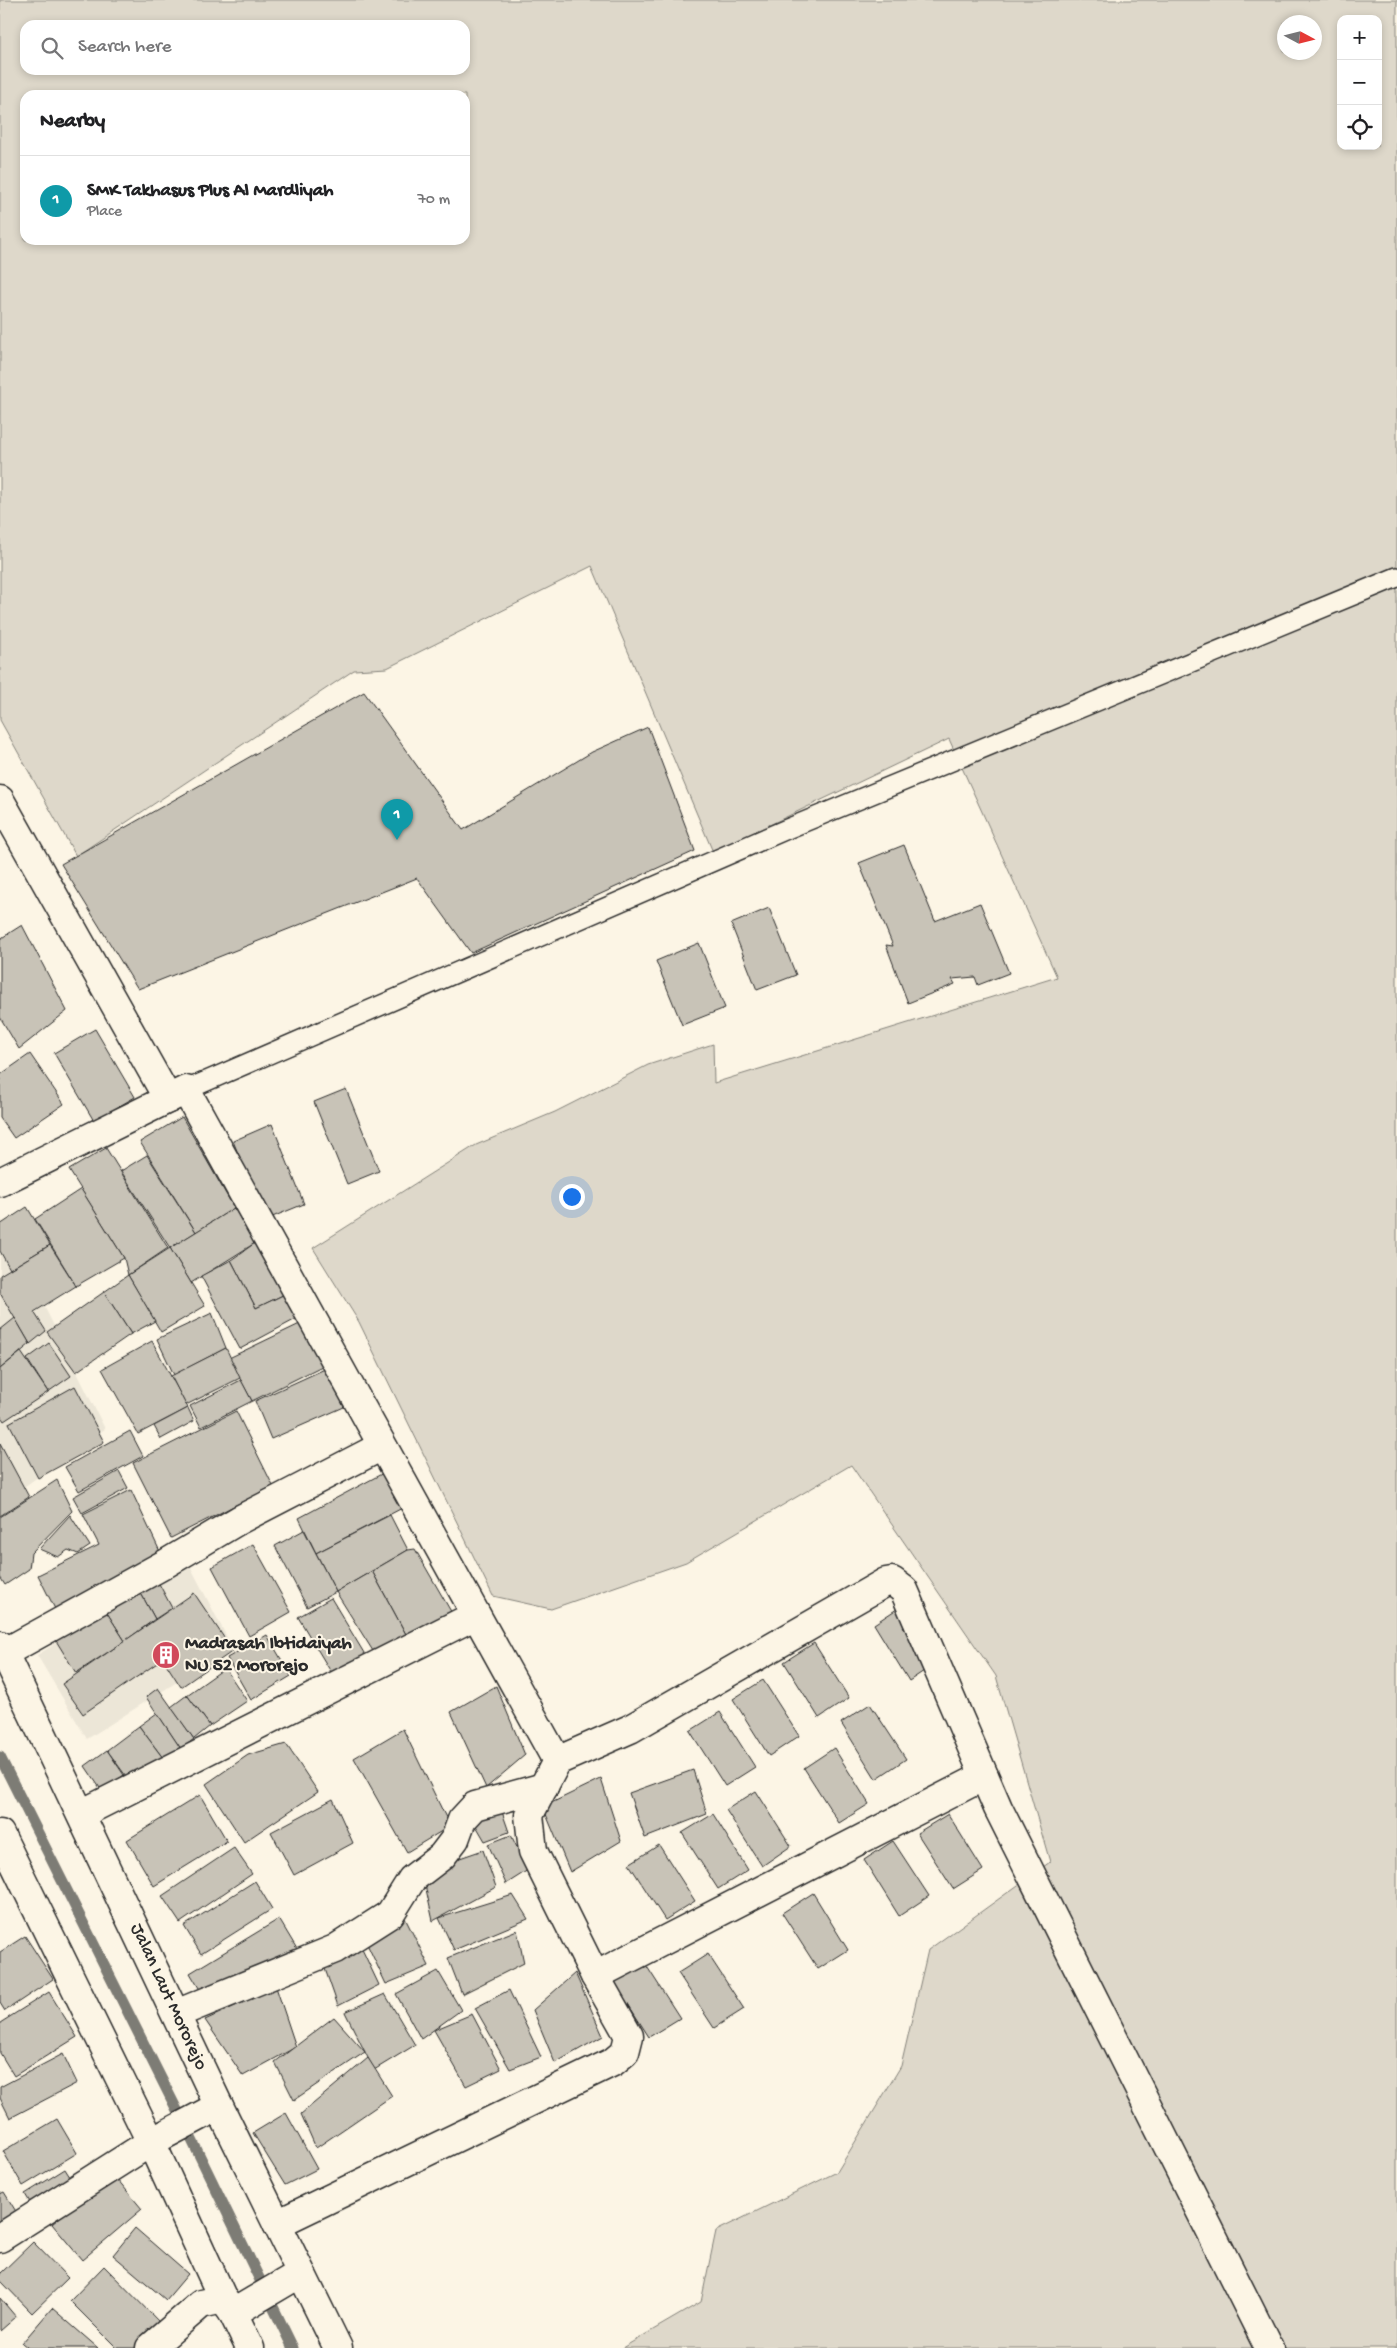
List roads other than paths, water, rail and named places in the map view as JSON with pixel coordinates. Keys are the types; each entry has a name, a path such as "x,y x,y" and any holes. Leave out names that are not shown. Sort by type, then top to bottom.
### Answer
{"street":[{"path":"0,800 177,1094 382,1446 557,1761"},
{"path":"0,1182 177,1094"},
{"path":"2,1649 165,1564 239,1520 382,1446"},
{"path":"277,2224 613,2062 625,2052 630,2036 595,1976 533,1851 529,1815 557,1761 630,1729 846,1604 886,1582 892,1581 904,1590 1002,1817 1269,2348"},
{"path":"81,1814 476,1615"},
{"name":"Jalan Laut Mororejo","path":"2,1649 219,2106 338,2348"},
{"path":"595,1976 984,1776"},
{"path":"176,2014 335,1949 390,1914 412,1878 442,1856 455,1839 462,1820 474,1806 544,1787"},
{"path":"0,1834 250,2348"},
{"path":"0,2238 151,2142 219,2106"},
{"path":"150,2348 201,2304 228,2306 301,2273"}],"lane":[{"path":"177,1094 787,829 1397,577"}],"waterway":[{"path":"0,1757 191,2138 293,2348"}],"place":[{"name":"SMK Takhasus Plus Al Mardliyah","path":"397,840"},
{"name":"Madrasah Ibtidaiyah NU 52 Mororejo","path":"166,1655"}]}
